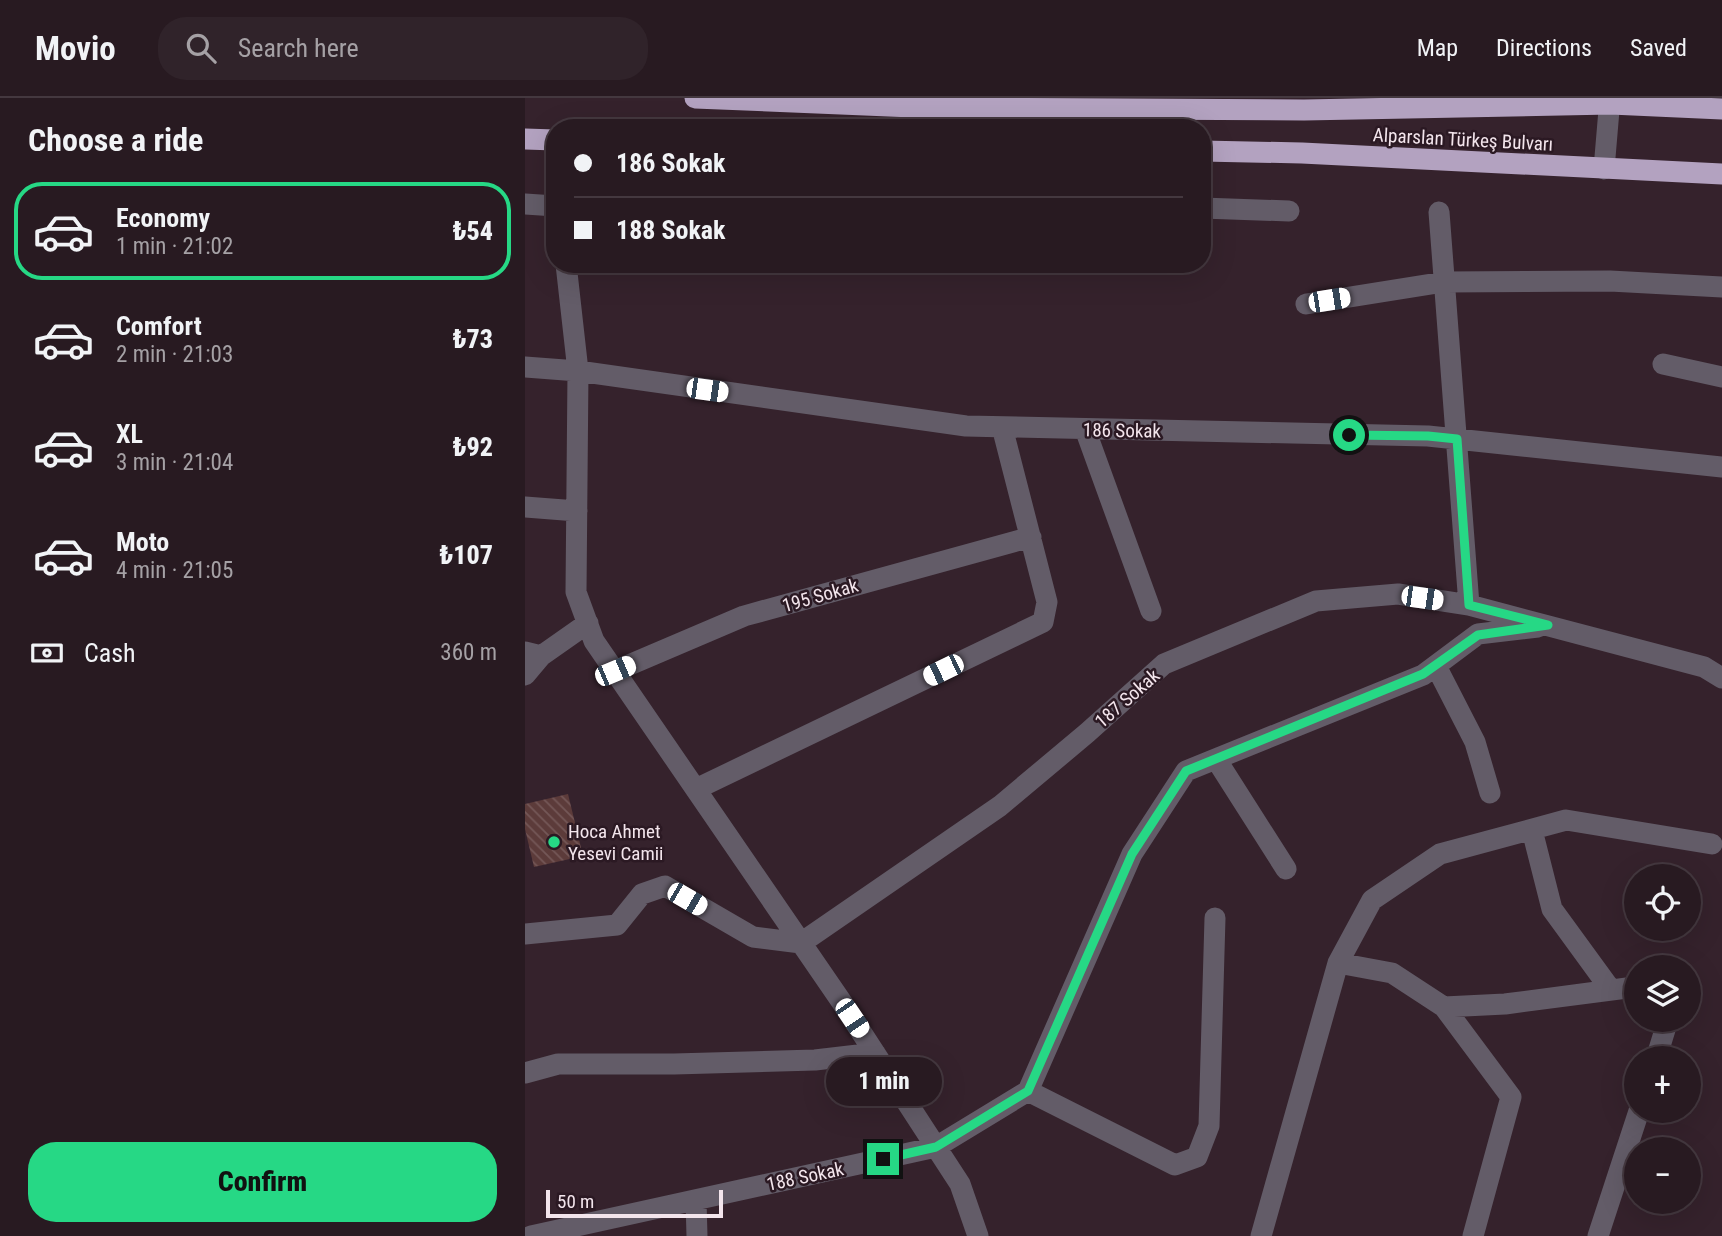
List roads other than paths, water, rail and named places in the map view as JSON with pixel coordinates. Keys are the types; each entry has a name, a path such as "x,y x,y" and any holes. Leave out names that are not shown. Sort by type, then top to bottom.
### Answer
{"highway":[{"name":"Alparslan Türkeş Bulvarı","path":"695,98 1304,110 1611,101 1722,109"},
{"path":"525,139 546,143"},
{"name":"Alparslan Türkeş Bulvarı","path":"1211,151 1302,153 1722,174"}],"street":[{"path":"1605,169 1611,101"},
{"path":"525,204 546,205"},
{"path":"1211,208 1289,211"},
{"path":"1439,212 1469,605"},
{"path":"567,273 578,372 576,592 594,641 801,943 960,1184 978,1236"},
{"path":"1306,304 1444,282 1610,281 1722,287"},
{"path":"1663,364 1722,377"},
{"name":"186 Sokak","path":"525,367 966,426 1428,436 1722,467"},
{"path":"696,789 1042,622 1047,602 1002,427"},
{"path":"1085,429 1151,611"},
{"path":"525,507 577,511"},
{"name":"195 Sokak","path":"615,671 744,616 1031,537"},
{"name":"187 Sokak","path":"801,943 1000,806 1164,664 1316,601 1398,594 1469,605 1704,667 1722,678"},
{"path":"525,675 533,654 588,623"},
{"path":"1215,918 1209,1126 1197,1157 1175,1165 1028,1091 1132,854 1186,771 1423,674 1478,635 1548,625"},
{"path":"1436,666 1475,742 1490,793"},
{"path":"1216,759 1286,869"},
{"path":"1261,1236 1338,963 1372,900 1440,854 1566,820 1712,844"},
{"path":"1532,830 1552,909 1611,990"},
{"path":"525,934 617,925 642,894 665,886 753,937 801,943"},
{"path":"1338,963 1392,973 1444,1007 1511,1097 1473,1236"},
{"path":"1444,1007 1505,1003 1624,988"},
{"path":"525,1073 558,1064 802,1060 875,1053"},
{"name":"188 Sokak","path":"531,1236 936,1147 1028,1091"},
{"path":"1598,1236 1635,1123"},
{"path":"696,1200 697,1236"}],"place":[{"name":"Hoca Ahmet Yesevi Camii","path":"554,842"}]}
